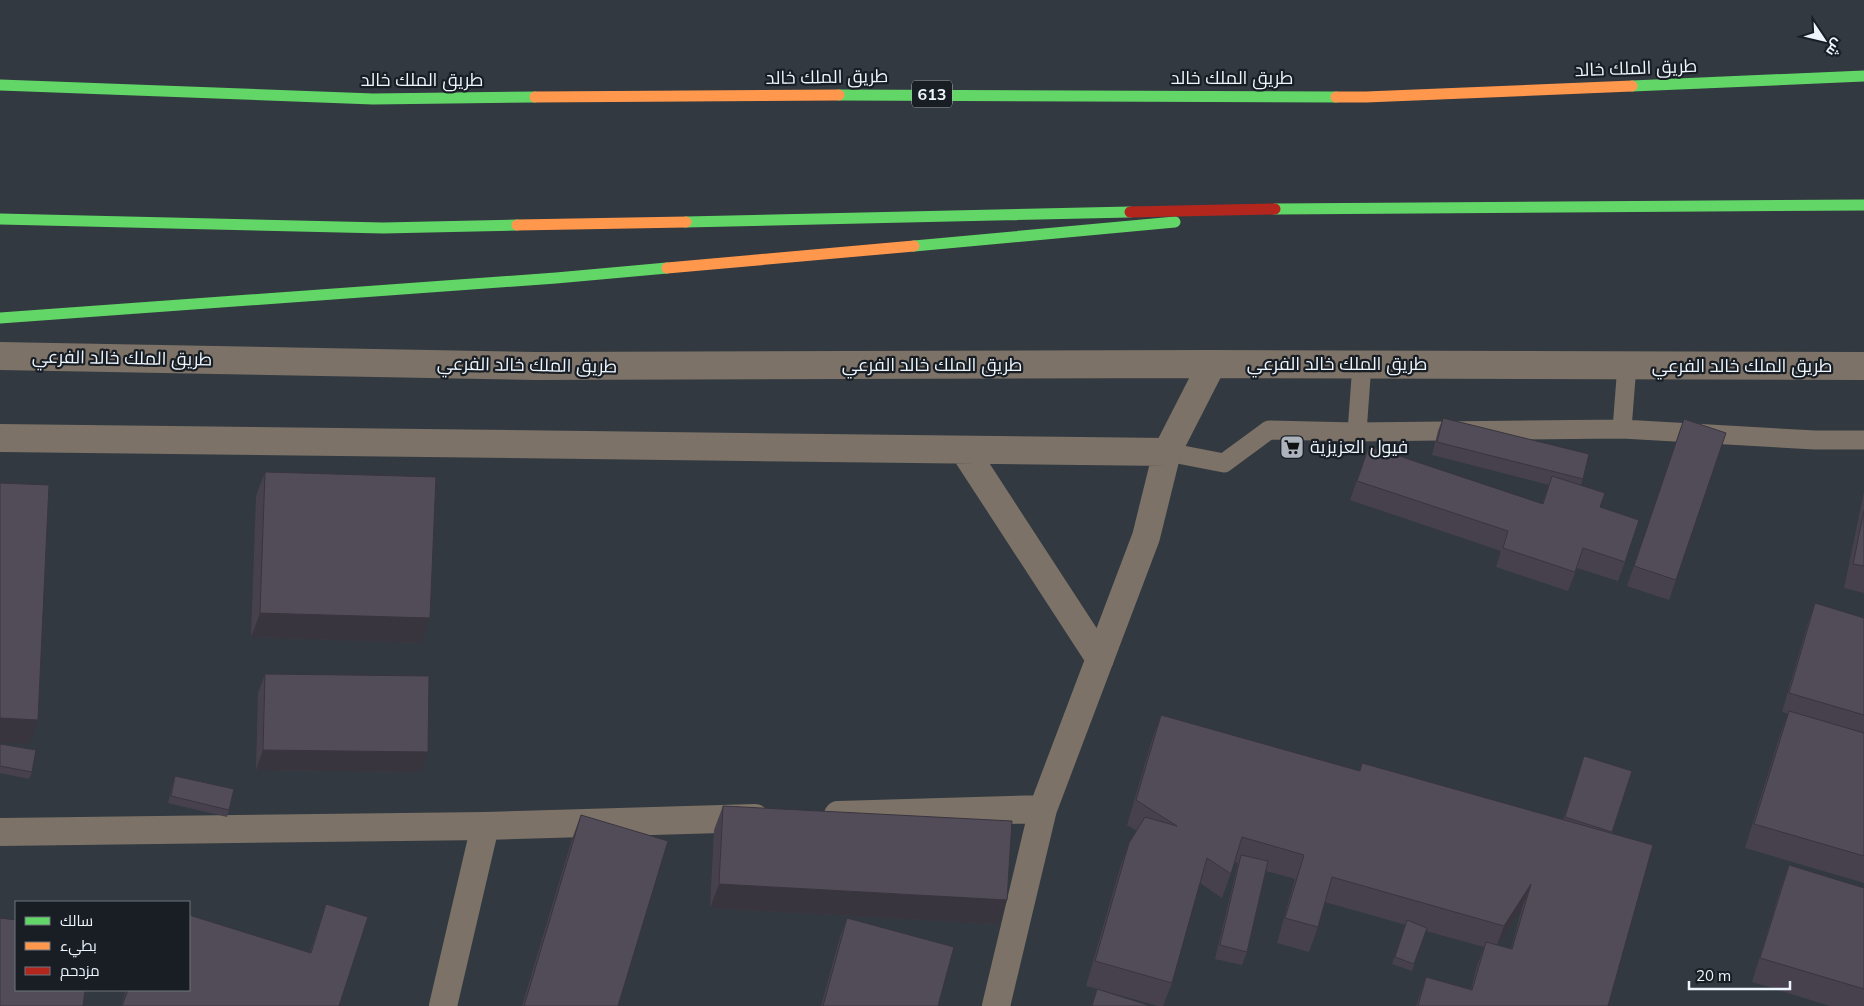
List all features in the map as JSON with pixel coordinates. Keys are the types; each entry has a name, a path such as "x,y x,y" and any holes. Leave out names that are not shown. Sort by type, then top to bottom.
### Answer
{"main road":[{"name":"طريق الملك خالد","path":"0,85 373,99 894,94 1366,96 1864,76"},
{"path":"0,219 382,228 1330,208 1864,204"},
{"path":"0,318 556,278 1330,208"}],"street":[{"name":"طريق الملك خالد الفرعي","path":"0,356 536,366 1212,364 1864,366"},
{"path":"996,1006 1044,809 1146,537 1167,452 1212,364"},
{"path":"0,438 1167,452"},
{"path":"964,450 1100,659"},
{"path":"814,816 1044,809"},
{"path":"0,832 485,826 784,817"},
{"path":"442,1006 485,826"}],"lane":[{"path":"1357,432 1362,364"},
{"path":"1622,429 1627,365"},
{"path":"1167,452 1224,463 1269,430 1357,432 1622,429 1815,440 1864,440"}],"building":[{"path":"1443,418 1589,454 1583,479 1437,442"},
{"path":"1684,419 1726,433 1676,580 1634,566"},
{"path":"1369,446 1543,504 1552,476 1605,493 1600,507 1639,520 1625,562 1583,548 1575,572 1503,548 1508,531 1357,481"},
{"path":"265,472 436,477 430,618 260,613"},
{"path":"0,483 49,485 38,720 0,718"},
{"path":"1864,511 1864,566 1853,564"},
{"path":"1815,603 1864,618 1864,715 1789,693"},
{"path":"265,674 429,676 428,752 263,750"},
{"path":"1789,711 1864,733 1864,856 1754,824"},
{"path":"1161,715 1360,771 1362,763 1653,845 1608,1006 1418,1006 1426,977 1472,990 1486,942 1512,949 1531,884 1504,926 1332,877 1318,927 1285,918 1304,855 1242,837 1231,874 1207,858 1172,983 1095,961 1129,843 1145,817 1177,826 1136,800"},
{"path":"0,744 36,750 32,772 0,766"},
{"path":"1584,756 1632,771 1612,832 1565,817"},
{"path":"175,776 234,789 229,810 171,796"},
{"path":"723,806 1012,821 1007,900 719,884"},
{"path":"581,815 668,841 618,1006 524,1006"},
{"path":"1241,855 1268,861 1247,952 1220,945"},
{"path":"1789,865 1864,888 1864,989 1760,958"},
{"path":"326,904 368,917 339,1006 122,1006 128,991 190,991 190,915 311,953"},
{"path":"0,918 15,920 15,991 85,991 83,1006 0,1006"},
{"path":"847,918 954,947 938,1006 823,1006"},
{"path":"1407,920 1427,928 1414,964 1395,957"},
{"path":"1097,989 1151,1006 1092,1006"}],"traffic: fast":[{"path":"1632,86 1864,76"},
{"path":"0,85 373,99 535,97"},
{"path":"839,95 1336,97"},
{"path":"1275,209 1864,205"},
{"path":"686,222 1130,212"},
{"path":"0,219 383,228 517,225"},
{"path":"914,246 1175,222"},
{"path":"0,318 556,278 667,268"}],"traffic: slow":[{"path":"1336,97 1632,86"},
{"path":"535,97 839,95"},
{"path":"517,225 686,222"},
{"path":"667,268 914,246"}],"traffic: jam":[{"path":"1130,212 1275,209"}],"place":[{"name":"فيول العزيزية","path":"1292,447"}]}
